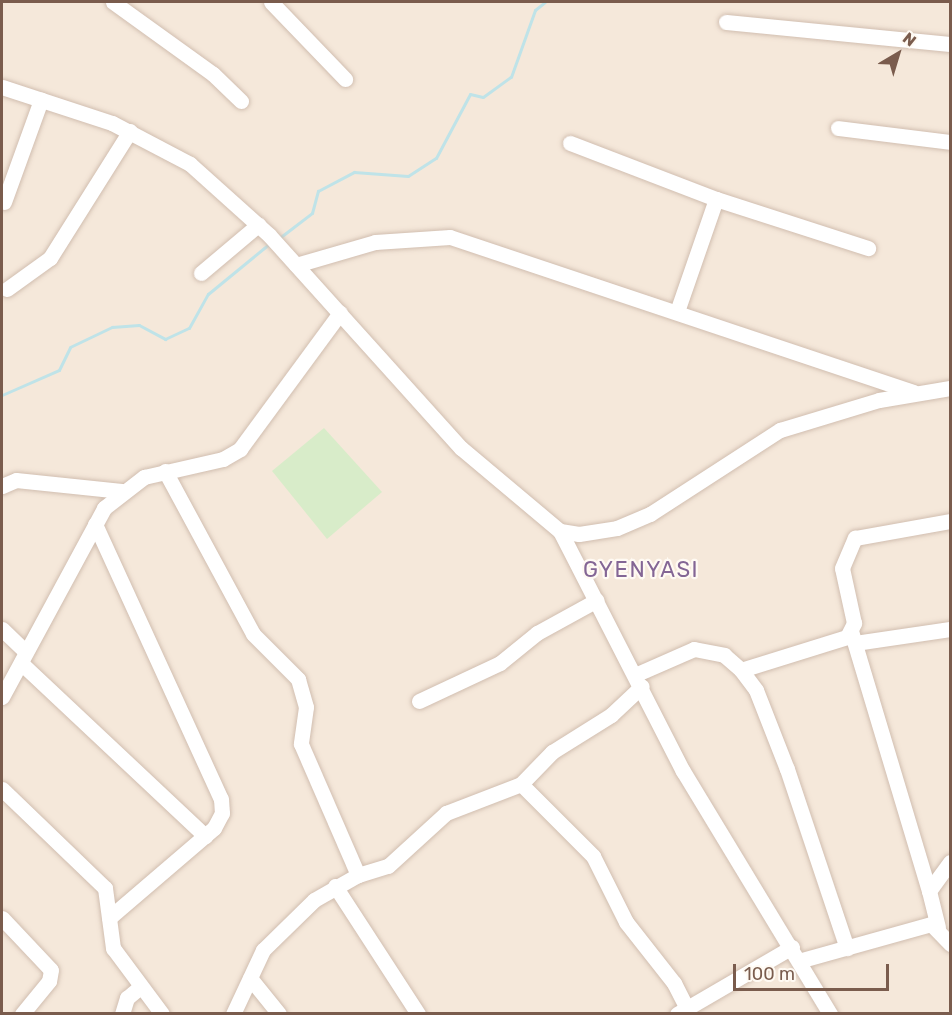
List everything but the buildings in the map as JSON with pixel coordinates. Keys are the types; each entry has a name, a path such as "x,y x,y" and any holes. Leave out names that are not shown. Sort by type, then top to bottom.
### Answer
{"street":[{"path":"113,2 213,74 241,101"},
{"path":"271,2 345,79"},
{"path":"726,22 951,44"},
{"path":"2,87 130,130 190,164 268,235 461,448 560,531 640,680 683,771 802,960 830,1014"},
{"path":"4,202 41,100"},
{"path":"838,128 951,142"},
{"path":"7,289 50,258 130,130"},
{"path":"570,143 716,199 868,248"},
{"path":"678,309 716,199"},
{"path":"201,273 268,235"},
{"path":"296,266 375,242 450,237 678,309 915,393"},
{"path":"2,697 95,524 122,491 165,471 223,459 240,448 340,313"},
{"path":"560,531 579,534 616,528 650,514 780,430 915,393 951,388"},
{"path":"165,471 253,634 298,679 306,707 301,744 358,875"},
{"path":"2,486 16,480 122,491"},
{"path":"951,521 866,533 851,543 842,568 853,637 938,927 951,944"},
{"path":"95,524 221,799 220,821 109,918"},
{"path":"420,701 500,663 537,633 597,600"},
{"path":"2,629 24,657 205,836"},
{"path":"741,670 839,644 853,637 951,629"},
{"path":"233,1014 249,978 278,932 335,886 358,875 388,866 446,813 521,784 552,752 610,715 640,680 694,649 724,655 741,670 756,690 788,769 847,948"},
{"path":"521,784 593,856 626,922 674,983 682,1011 792,946"},
{"path":"2,789 94,874 105,888 113,948 162,1014"},
{"path":"929,891 951,862"},
{"path":"335,886 418,1014"},
{"path":"2,918 51,970 49,981 22,1014"},
{"path":"802,960 920,926 938,927"},
{"path":"249,978 279,1014"},
{"path":"122,1014 127,998 140,987"}],"shaded area":[{"path":"2,2 950,2 950,1013 2,1014"}],"green space":[{"path":"324,428 382,492 327,539 272,471"}],"waterway":[{"path":"278,239 312,213 318,191 354,172 408,176 436,158 470,94 483,97 511,77 535,10 545,2"},
{"path":"2,395 59,370 70,347 112,327 139,325 165,339 189,328 208,294 270,243"}],"district":[{"name":"GYENYASI","path":"641,570"}]}
